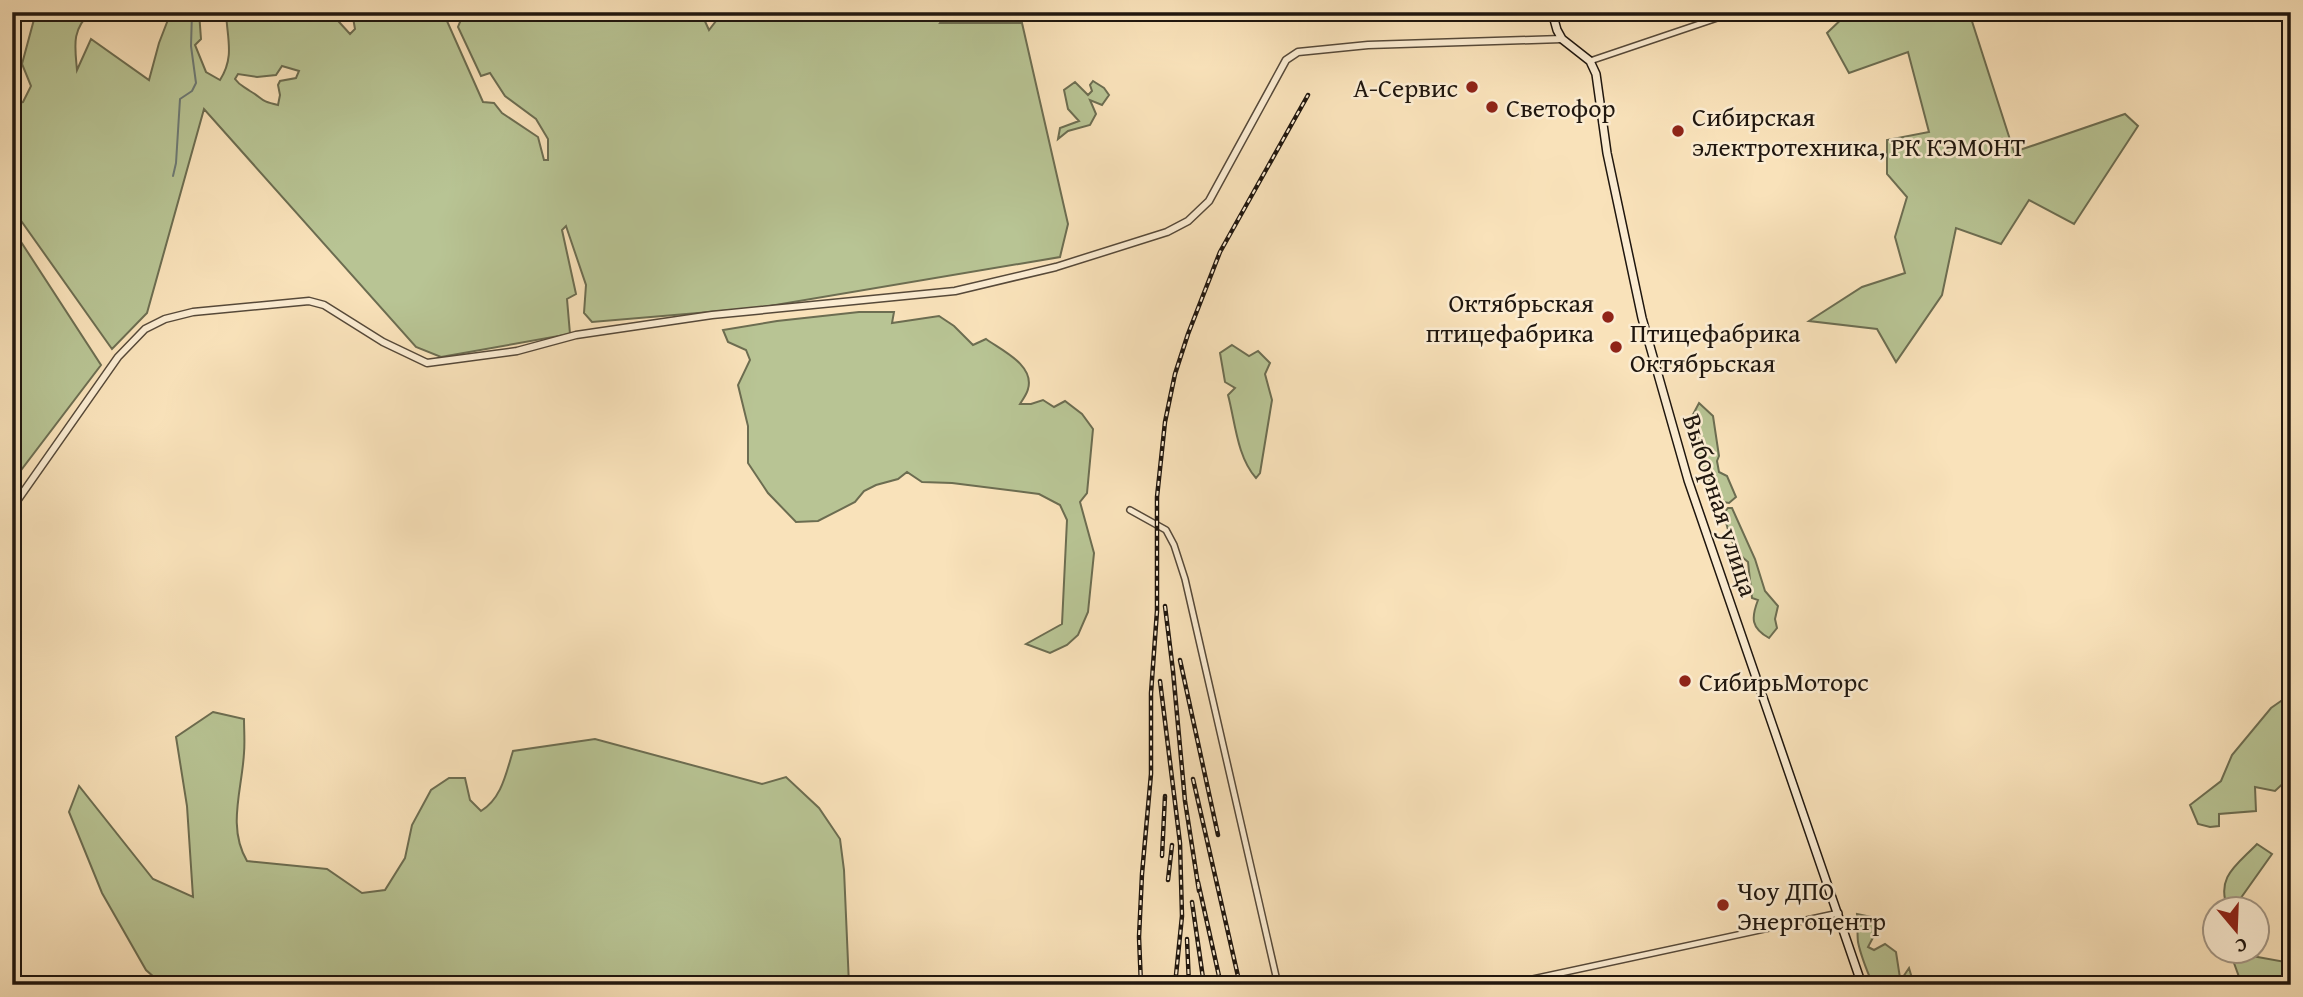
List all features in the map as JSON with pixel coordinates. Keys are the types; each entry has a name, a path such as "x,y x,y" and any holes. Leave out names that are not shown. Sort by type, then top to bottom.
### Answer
{"main road":[{"path":"1552,12 1562,39 1590,61"},
{"name":"Выборная улица","path":"1590,61 1599,84 1607,153 1643,318 1688,480 1862,985"}],"street":[{"path":"1590,61 1735,12"},
{"path":"12,508 118,356 145,329 165,319 193,312 309,301 324,305 383,342 427,363 517,351 576,335 712,315 955,291 1056,267 1167,232 1188,221 1209,201 1286,60 1298,52 1368,45 1562,39"},
{"path":"1130,510 1166,530 1185,579 1278,985"},
{"path":"1506,985 1839,914"}],"green space":[{"path":"36,12 91,12 77,32 77,70 91,39 149,80 171,12 199,12 201,39 195,45 206,72 220,80 229,55 226,12 330,12 350,34 355,29 352,12 443,12 483,102 494,103 502,113 538,137 544,160 548,160 548,139 536,119 505,96 490,73 481,76 458,27 464,12 610,12 611,15 612,12 696,12 703,17 709,30 719,17 716,13 709,15 706,12 947,12 940,23 1022,23 1068,224 1060,257 757,308 592,322 584,313 586,285 566,226 562,230 576,294 567,299 570,334 441,357 416,347 204,109 147,313 112,349 12,208 12,104 23,102 31,86 22,64","holes":["282,66 299,71 296,78 280,81 278,105 262,100 235,79 238,74 257,77 276,75"]},
{"path":"1849,12 1969,12 2014,152 2125,114 2138,126 2074,224 2029,200 2001,244 1956,228 1942,295 1896,362 1877,329 1809,321 1862,287 1905,273 1895,237 1907,197 1887,174 1887,140 1929,132 1908,52 1849,73 1827,33"},
{"path":"1093,81 1109,95 1102,105 1090,100 1096,114 1090,125 1068,131 1058,139 1060,128 1079,121 1068,109 1064,90 1075,82 1088,95 1092,91 1090,85"},
{"path":"12,228 101,365 12,482"},
{"path":"859,312 894,312 892,323 939,316 954,326 973,345 986,339 1015,359 1026,373 1029,380 1028,389 1020,404 1043,400 1054,407 1065,401 1082,414 1093,429 1087,493 1080,502 1094,553 1088,612 1078,635 1067,645 1050,653 1026,644 1062,624 1067,520 1060,505 1039,494 922,482 907,472 898,479 864,491 855,502 818,521 796,522 768,493 748,463 748,426 738,385 750,360 746,350 728,342 723,330"},
{"path":"1232,345 1249,356 1258,351 1270,363 1265,374 1272,400 1260,473 1256,478 1245,460 1237,438 1228,395 1235,388 1225,382 1220,353"},
{"path":"1699,403 1713,416 1719,472 1727,476 1736,497 1729,503 1717,501 1712,483 1699,467 1698,432 1690,434 1688,424"},
{"path":"1728,508 1732,508 1755,559 1765,591 1778,606 1775,619 1777,628 1769,638 1754,622 1758,600 1752,598 1748,562 1738,552 1729,534 1724,513"},
{"path":"2291,694 2291,776 2275,791 2255,787 2256,811 2219,814 2219,826 2198,824 2190,805 2221,781 2232,755 2271,708"},
{"path":"213,712 244,719 244,753 237,822 241,848 247,861 327,869 362,893 385,890 405,858 412,825 431,790 449,778 465,778 470,800 481,811 499,792 513,751 595,739 762,784 786,777 819,808 840,839 849,985 163,985 146,970 102,893 69,812 79,786 153,879 193,897 187,806 176,737"},
{"path":"2257,844 2272,854 2243,895 2225,895 2226,880 2236,865"},
{"path":"1857,914 1871,917 1878,928 1868,947 1874,950 1885,944 1896,952 1900,978 1909,968 1914,985 1873,985 1858,942"},
{"path":"2272,960 2291,963 2291,985 2242,985 2235,965 2272,965"}],"waterway":[{"path":"173,176 180,99 192,91 196,83 191,46 192,12"}],"railway":[{"path":"1141,985 1139,937 1151,774 1151,693 1157,611 1157,497 1165,422 1175,374 1220,252 1308,95"},
{"path":"1165,606 1185,801 1199,891"},
{"path":"1180,660 1218,835"},
{"path":"1160,681 1180,843 1182,916 1175,985"},
{"path":"1193,779 1240,985"},
{"path":"1162,856 1165,796"},
{"path":"1168,880 1172,845"},
{"path":"1198,882 1221,985"},
{"path":"1192,902 1204,985"},
{"path":"1187,939 1189,985"}],"place":[{"name":"А-Сервис","path":"1472,87"},
{"name":"Светофор","path":"1492,107"},
{"name":"Сибирская электротехника, РК КЭМОНТ","path":"1678,131"},
{"name":"Октябрьская птицефабрика","path":"1608,317"},
{"name":"Птицефабрика Октябрьская","path":"1616,347"},
{"name":"СибирьМоторс","path":"1685,681"},
{"name":"Чоу ДПО Энергоцентр","path":"1723,905"}]}
